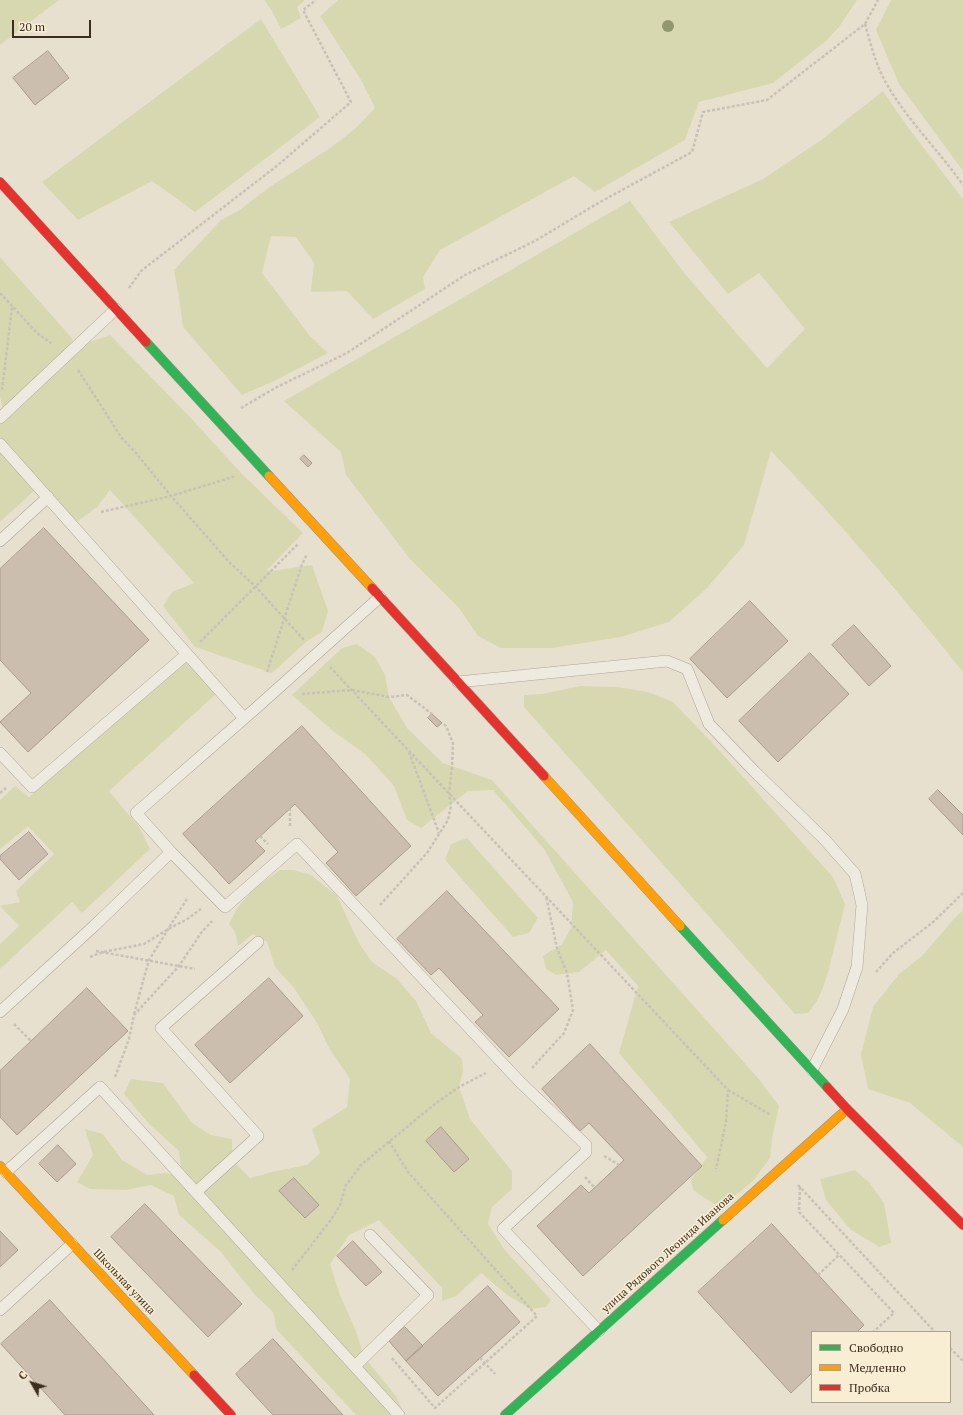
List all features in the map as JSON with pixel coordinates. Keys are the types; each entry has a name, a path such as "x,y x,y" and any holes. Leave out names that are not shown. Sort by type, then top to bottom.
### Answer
{"main road":[{"path":"0,182 318,528 847,1109 963,1225"},
{"name":"улица Рядового Леонида Иванова","path":"505,1415 847,1109"},
{"name":"Школьная улица","path":"3,1169 231,1415"}],"lane":[{"path":"0,418 116,309"},
{"path":"0,444 48,498 191,650 244,718"},
{"path":"0,540 48,498"},
{"path":"380,596 136,813 171,852 225,907 297,844 520,1082 586,1145 586,1152 503,1229 599,1331"},
{"path":"0,753 32,787 191,650"},
{"path":"458,682 667,661 687,669 709,724 754,771 825,840 855,874 862,905 857,967 843,1010 812,1070"},
{"path":"0,1012 94,926 171,852"},
{"path":"196,1192 258,1136 161,1028 258,942"},
{"path":"3,1169 100,1087 399,1415"},
{"path":"355,1366 428,1295 370,1235"},
{"path":"0,1310 72,1244"}],"path":[{"path":"116,309 141,270 278,165 351,102 303,10 316,0"},
{"path":"218,420 277,387 347,353 465,275 535,240 600,202 692,152 703,112 767,100 865,24 878,0"},
{"path":"865,24 872,51 888,86 909,118 950,167 963,186"},
{"path":"0,294 36,333 68,355 121,437 230,563 255,586 728,1090 771,1115"},
{"path":"0,397 4,382 6,347 12,307"},
{"path":"101,512 172,496 261,467"},
{"path":"191,650 255,586 318,528"},
{"path":"264,679 301,567 318,528"},
{"path":"300,694 352,690 389,697 407,695 432,714"},
{"path":"367,918 427,853 448,820 451,806 449,793 453,743 446,726 442,723"},
{"path":"408,749 439,834"},
{"path":"109,1096 129,1039 149,960 170,928 191,891 193,875"},
{"path":"873,976 893,954 932,923 963,893"},
{"path":"88,958 103,952 144,944 186,920 200,910 214,896"},
{"path":"520,1082 564,1033 573,1010 567,973 557,948 546,896"},
{"path":"134,1015 179,966 201,933 225,907"},
{"path":"96,951 196,968"},
{"path":"279,1283 296,1266 330,1221 340,1205 346,1186 361,1165 436,1103 459,1087 504,1064"},
{"path":"716,1169 726,1122 728,1090"},
{"path":"378,1344 435,1408 537,1316 408,1172 389,1141"},
{"path":"782,1167 934,1331"},
{"path":"800,1186 799,1212 894,1313 874,1331"},
{"path":"818,1275 839,1255"},
{"path":"951,1349 963,1361"},
{"path":"480,1358 495,1374"}],"green space":[{"path":"0,0 59,0 0,45"},
{"path":"264,0 305,0 297,7 301,18 281,29 272,11"},
{"path":"338,0 857,0 839,27 826,41 773,83 699,102 685,140 595,192 574,176 440,250 423,277 425,289 373,319 347,291 311,292 314,263 296,237 271,236 262,273 310,336 328,353 274,381 242,395 183,327 174,270 221,220 238,211 271,186 330,148 356,128 375,108 361,80 320,16"},
{"path":"891,0 963,0 963,171 899,84 876,30"},
{"path":"261,19 320,117 195,212 152,181 78,220 42,182"},
{"path":"883,91 907,126 963,199 963,672 870,559 771,451 744,545 707,588 669,622 621,637 552,648 501,648 478,636 459,608 410,559 346,475 341,452 284,401 630,201 685,274 767,368 805,329 759,273 728,294 669,222 763,179 821,140"},
{"path":"0,257 71,337 76,347 110,335 190,417 242,474 303,533 267,570 271,571 312,565 328,611 322,632 306,642 272,673 195,647 163,606 172,592 194,583 110,490 97,507 75,523 0,437 0,422 4,414 0,397"},
{"path":"0,452 35,490 0,522"},
{"path":"357,644 375,657 385,675 389,697 407,728 443,763 492,780 758,1078 779,1106 772,1138 770,1158 753,1181 720,1208 693,1190 691,1180 707,1157 619,1053 638,986 606,950 579,972 556,975 546,969 543,956 562,944 571,928 573,902 544,849 493,790 468,791 421,828 407,820 394,786 366,755 333,731 292,695 342,648"},
{"path":"186,660 216,694 109,791 139,827 150,849 82,913 72,902 0,969 0,944 19,926 0,906 20,902 16,891 54,854 28,826 0,849 0,800 15,786 29,797"},
{"path":"580,686 618,687 648,692 673,702 719,750 833,877 845,904 823,988 817,1001 808,1013 795,1014 524,707 524,695 542,694"},
{"path":"467,838 538,918 529,933 513,937 445,860 451,844"},
{"path":"280,870 294,870 311,875 337,896 359,943 372,962 396,978 416,1001 431,1033 462,1059 463,1071 459,1087 470,1119 512,1171 512,1189 492,1207 488,1224 504,1249 551,1300 546,1307 531,1309 507,1295 481,1273 456,1296 442,1301 442,1288 379,1220 349,1235 330,1264 340,1295 356,1331 364,1357 396,1396 405,1415 356,1415 277,1330 273,1312 254,1294 220,1251 179,1215 174,1196 151,1185 126,1190 90,1189 77,1182 93,1155 85,1129 103,1134 122,1160 147,1175 165,1173 182,1177 179,1151 149,1124 124,1094 131,1079 163,1083 192,1123 211,1135 232,1139 232,1160 250,1178 307,1165 320,1153 312,1129 347,1107 350,1079 329,1048 317,1023 294,988 275,967 267,942 253,934 238,946 235,932 229,924 237,908 255,888"},
{"path":"963,910 963,1147 910,1103 868,1089 861,1054 873,1007 899,974 922,956"},
{"path":"855,1170 869,1182 884,1203 891,1243 879,1247 850,1229 826,1200 820,1179"}],"building":[{"path":"48,51 69,78 35,105 13,78"},
{"path":"304,455 312,463 308,467 300,459"},
{"path":"44,528 149,640 28,752 0,722 31,693 0,660 0,569"},
{"path":"750,601 788,641 727,698 690,659"},
{"path":"854,625 891,666 869,686 832,645"},
{"path":"810,653 849,694 778,762 739,721"},
{"path":"432,714 442,723 437,727 428,718"},
{"path":"302,726 411,846 356,896 326,863 338,852 295,804 255,841 265,851 229,884 183,834"},
{"path":"938,790 963,815 963,835 929,799"},
{"path":"29,832 48,854 19,880 0,859 0,856"},
{"path":"447,891 559,1009 509,1057 475,1022 483,1015 439,968 431,975 397,939"},
{"path":"269,978 303,1016 230,1083 195,1045"},
{"path":"87,988 128,1031 17,1135 0,1117 0,1071"},
{"path":"590,1044 702,1166 583,1276 537,1226 581,1185 589,1193 624,1160 589,1123 580,1131 542,1089"},
{"path":"441,1127 469,1159 454,1172 426,1141"},
{"path":"58,1145 76,1164 57,1182 39,1164"},
{"path":"294,1178 319,1205 305,1218 279,1191"},
{"path":"145,1204 242,1304 208,1337 111,1237"},
{"path":"772,1224 864,1325 858,1331 811,1331 811,1374 791,1393 698,1292"},
{"path":"0,1231 18,1250 0,1267"},
{"path":"353,1241 382,1272 366,1286 337,1256"},
{"path":"488,1286 520,1322 438,1396 406,1361"},
{"path":"50,1300 154,1415 65,1415 1,1344"},
{"path":"405,1327 423,1346 406,1361 389,1341"},
{"path":"273,1339 343,1415 273,1415 236,1374"}],"traffic: fast":[{"path":"146,342 269,476"},
{"path":"680,926 827,1087"},
{"path":"505,1415 723,1220"}],"traffic: slow":[{"path":"269,476 372,588"},
{"path":"544,776 680,926"},
{"path":"723,1220 847,1109"},
{"path":"0,1166 194,1375"}],"traffic: jam":[{"path":"0,182 146,342"},
{"path":"372,588 544,776"},
{"path":"827,1087 963,1225"},
{"path":"194,1375 231,1415"}]}
